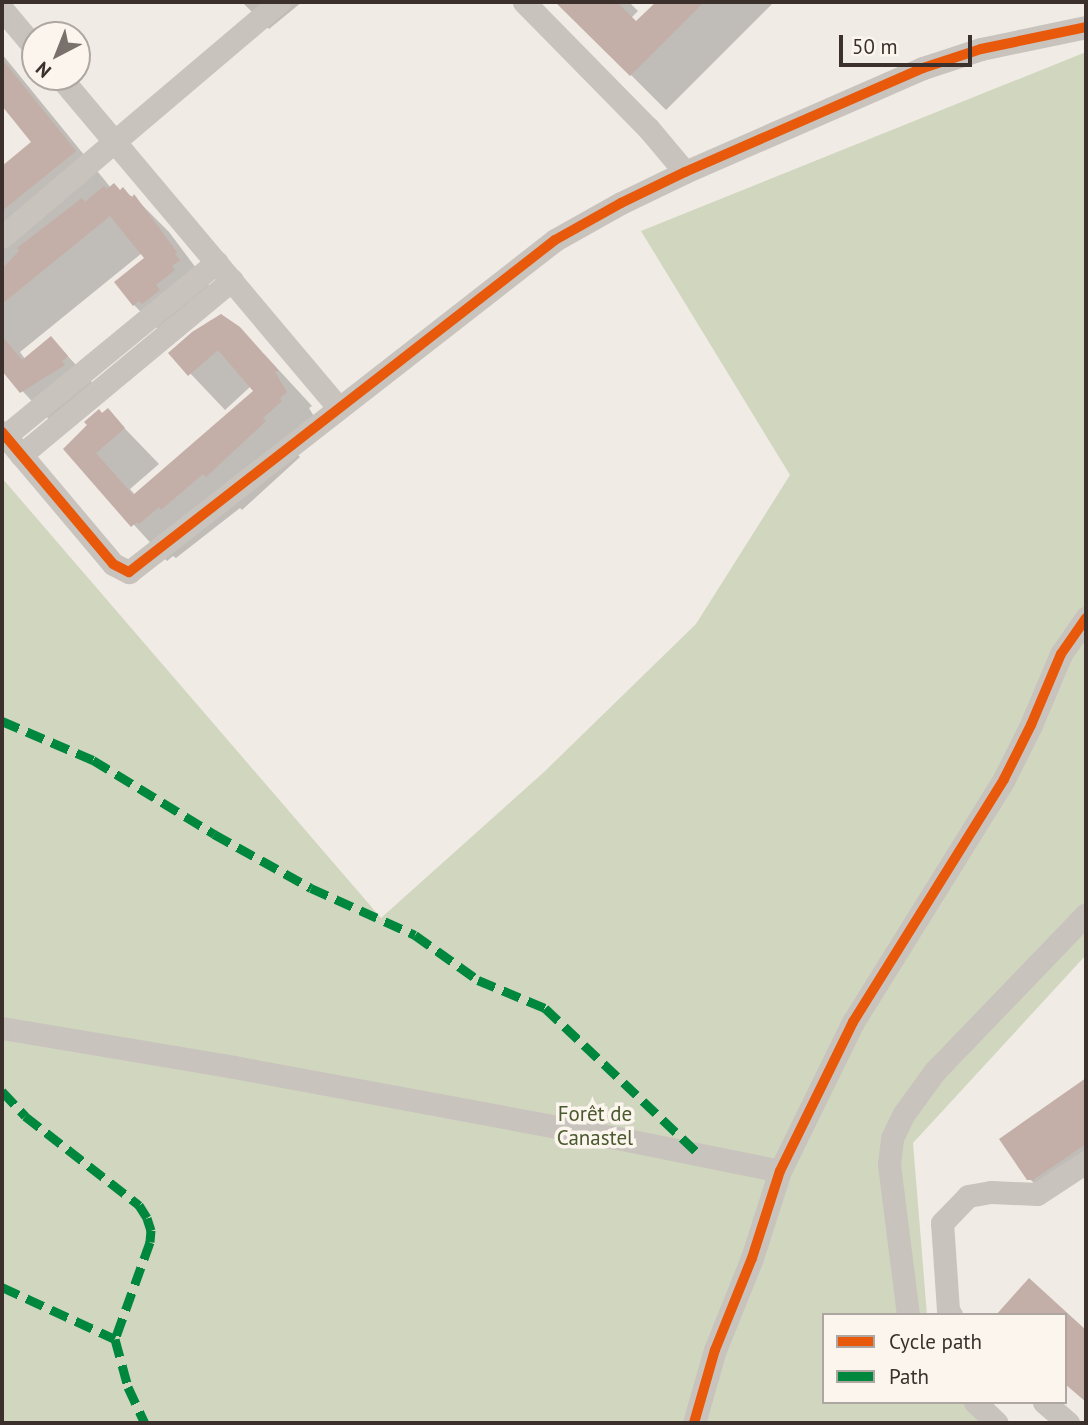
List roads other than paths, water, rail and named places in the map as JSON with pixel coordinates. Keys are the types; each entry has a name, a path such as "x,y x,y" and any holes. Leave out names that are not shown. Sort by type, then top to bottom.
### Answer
{"street":[{"path":"2,237 279,2"},
{"path":"524,2 648,128 685,172"},
{"path":"2,9 21,31"},
{"path":"217,262 4,434 113,564 128,572 555,240 621,203 685,172 923,68 981,49 1086,27"},
{"path":"72,91 338,407"},
{"path":"21,455 232,280"},
{"path":"139,326 155,344"},
{"path":"694,1423 723,1328 752,1258 780,1171 853,1023 1004,779 1031,725 1061,654 1086,618"},
{"path":"908,1313 889,1164 892,1138 903,1115 935,1071 1086,914"},
{"path":"2,1028 234,1067 780,1171"},
{"path":"950,1313 942,1223 968,1196 991,1192 1037,1194 1086,1162"},
{"path":"977,1404 997,1423"},
{"path":"1046,1404 1068,1423"}],"park label":[{"name":"Forêt de Canastel","path":"595,1126"}]}
